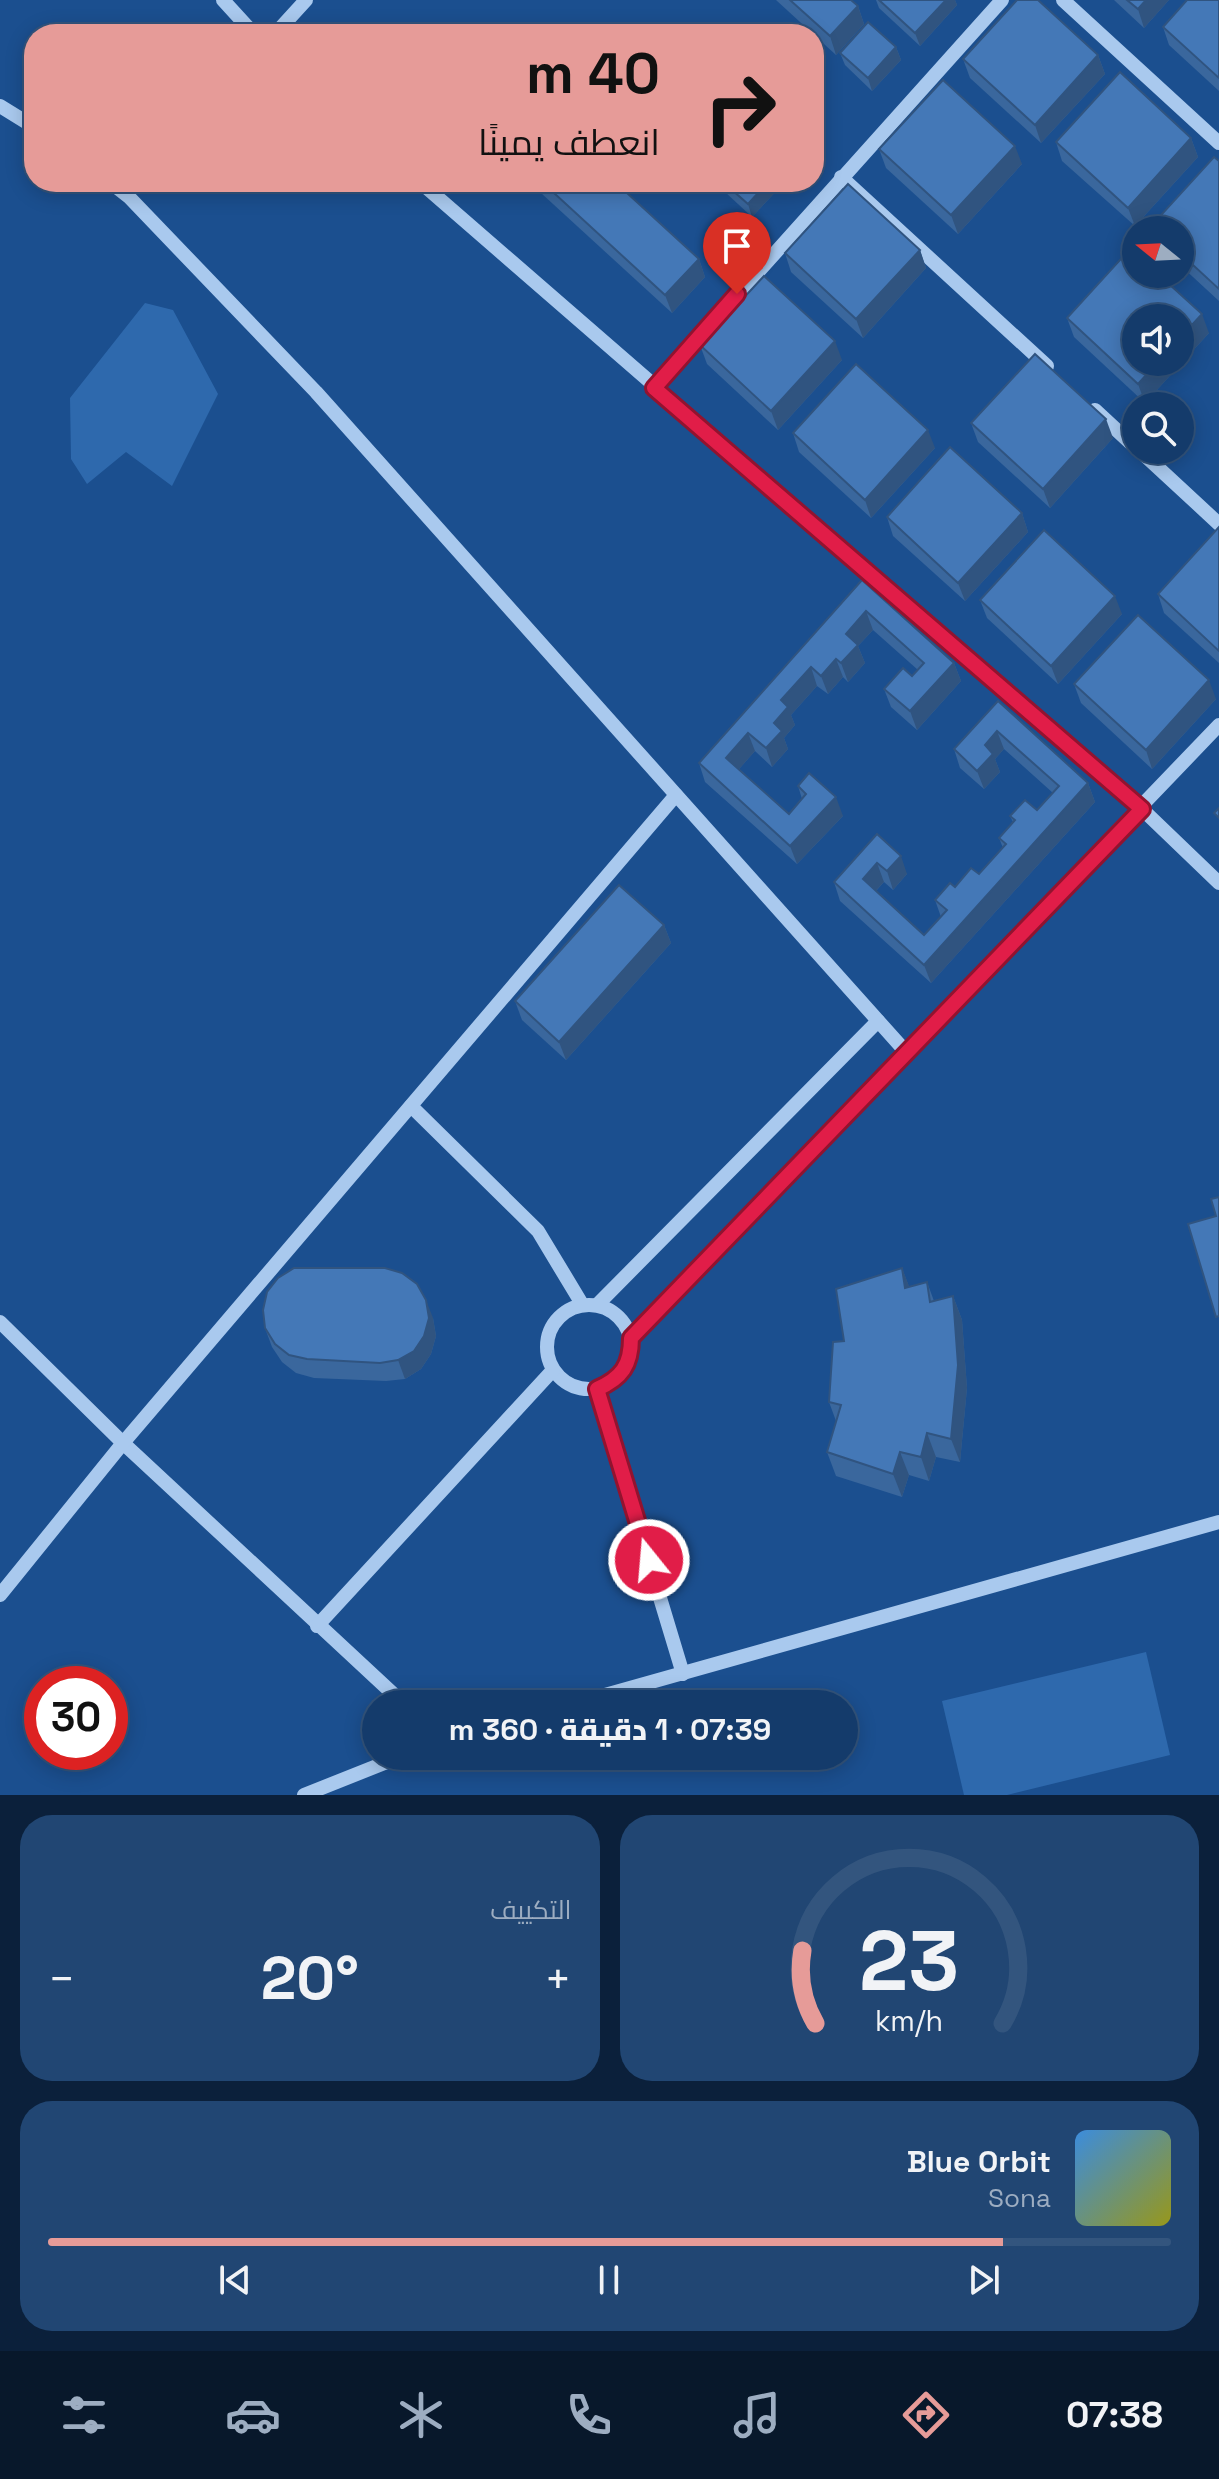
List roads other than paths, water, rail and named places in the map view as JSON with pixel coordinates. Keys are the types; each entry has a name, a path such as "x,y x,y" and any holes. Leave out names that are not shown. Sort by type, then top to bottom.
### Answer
{"street":[{"path":"223,0 245,24"},
{"path":"284,24 306,0"},
{"path":"654,388 1002,0"},
{"path":"1063,0 1219,143"},
{"path":"0,106 24,121"},
{"path":"841,177 1057,375"},
{"path":"123,192 316,392 906,1052"},
{"path":"431,192 1142,809 1219,883"},
{"path":"1079,396 1122,435"},
{"path":"1153,464 1219,524"},
{"path":"631,1338 1142,809 1219,725"},
{"path":"0,1595 123,1443 676,795"},
{"path":"598,1304 878,1021"},
{"path":"411,1106 538,1231 582,1304"},
{"path":"582,1304 598,1304 614,1311 625,1323 631,1338 631,1355 625,1371 613,1382 597,1389 580,1389 565,1382 553,1370 547,1338 554,1322 566,1311 582,1304"},
{"path":"0,1322 123,1443 388,1690"},
{"path":"317,1626 553,1370"},
{"path":"597,1389 683,1674"},
{"path":"624,1690 1219,1522"},
{"path":"304,1795 367,1770"}]}
